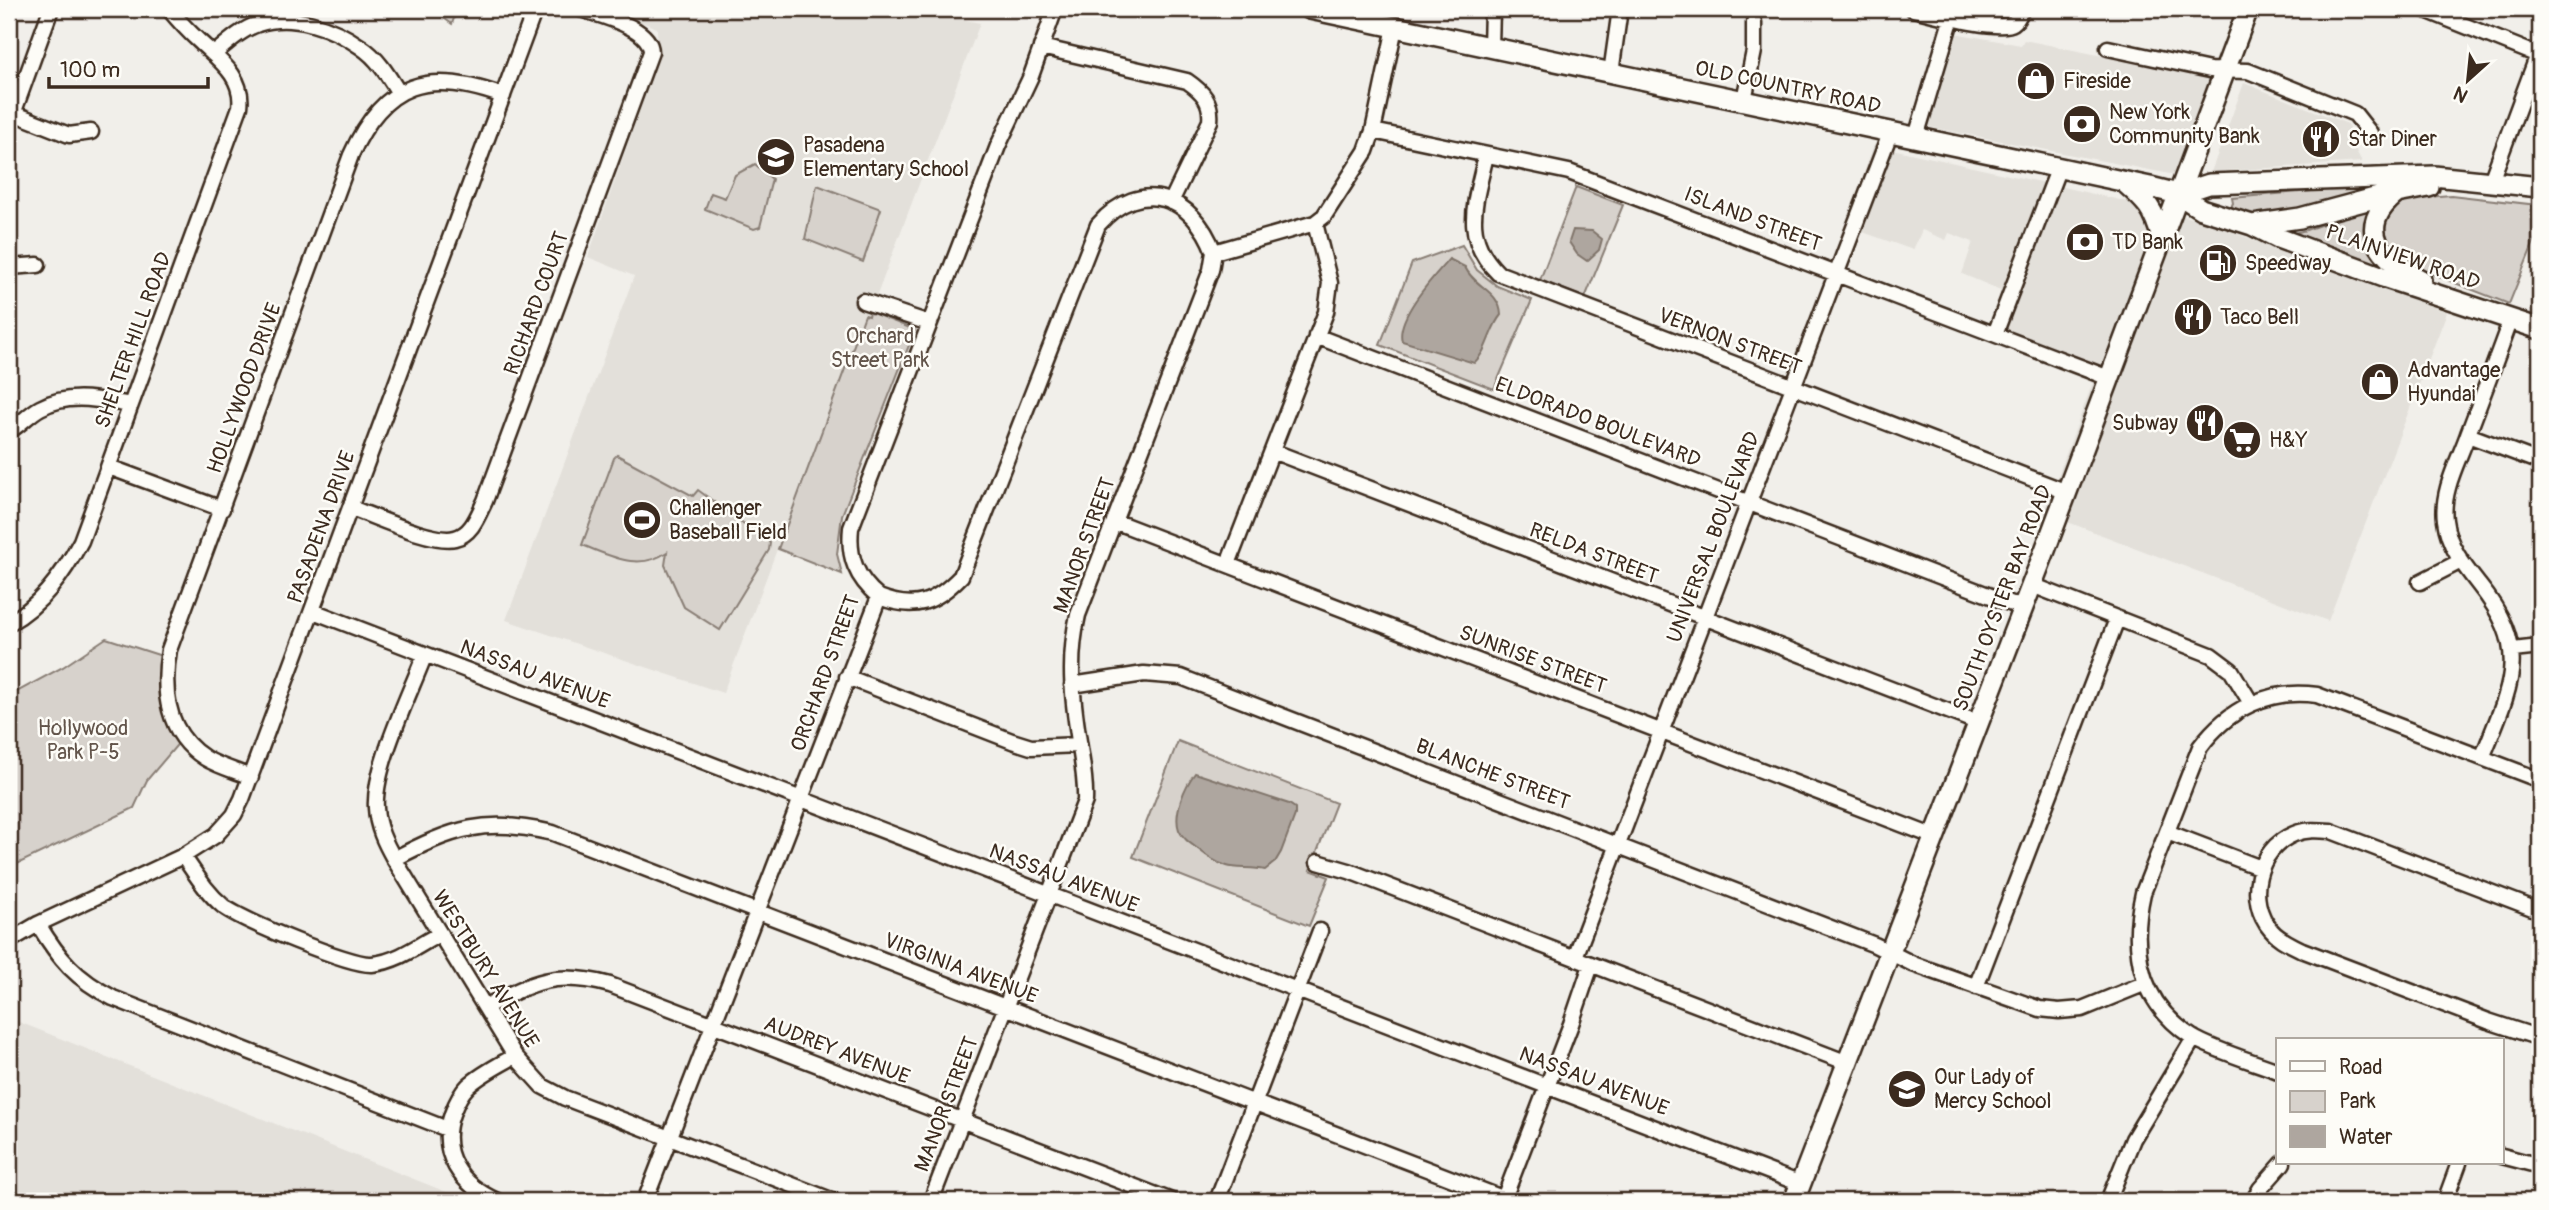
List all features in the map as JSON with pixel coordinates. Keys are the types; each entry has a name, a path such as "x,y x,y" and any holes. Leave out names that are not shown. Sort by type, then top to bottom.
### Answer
{"main road":[{"name":"OLD COUNTRY ROAD","path":"1310,9 2124,181 2179,194 2201,209 2252,225"},
{"name":"SOUTH OYSTER BAY ROAD","path":"1798,1192 2032,585 2248,9"},
{"path":"2179,194 2209,184 2434,176 2540,187"},
{"path":"2124,181 2156,216 2162,239"},
{"path":"2252,225 2300,218 2424,187 2490,181"},
{"path":"2398,192 2382,206 2376,222 2376,237 2382,251 2405,272 2472,305"},
{"name":"PLAINVIEW ROAD","path":"2252,225 2278,238 2383,277 2540,329"}],"street":[{"path":"51,9 11,119 69,135 91,132"},
{"name":"SHELTER HILL ROAD","path":"9,623 29,610 53,587 74,556 240,107 242,95 225,65 169,9"},
{"name":"PASADENA DRIVE","path":"9,941 38,924 183,856 216,835 242,799 535,9"},
{"name":"RICHARD COURT","path":"351,508 439,540 460,536 475,522 480,512 651,52 651,45 642,33 581,9"},
{"name":"ORCHARD STREET","path":"645,1201 879,597 864,585 853,567 849,545 851,528 998,146 1031,76 1055,9"},
{"path":"1491,47 1492,9"},
{"path":"1611,73 1620,9"},
{"path":"1913,9 2002,26 2016,21 2021,10"},
{"path":"2423,9 2539,52 2490,181"},
{"path":"1916,136 1951,18"},
{"path":"214,54 260,23 298,20 332,31 362,47 387,74 399,93"},
{"path":"1744,100 1754,51 1754,22"},
{"path":"879,597 896,604 924,603 945,592 961,576 1098,225 1111,210 1129,201 1147,197 1171,202 1195,216 1207,234 1214,252 1315,223 1331,207 1366,150 1373,131 1395,27"},
{"path":"1041,47 1187,81 1207,98 1211,111 1210,121 1171,202"},
{"path":"2108,48 2210,70 2248,71 2355,114 2370,134"},
{"name":"HOLLYWOOD DRIVE","path":"251,777 205,758 183,739 169,709 165,674 169,650 351,155 374,115 383,104 399,93 449,81 503,96"},
{"name":"ISLAND STREET","path":"1373,131 1569,172 2109,378"},
{"name":"UNIVERSAL BOULEVARD","path":"1575,957 1891,131"},
{"name":"VERNON STREET","path":"1486,155 1473,214 1473,226 1480,253 1498,273 2067,492"},
{"path":"1995,334 2059,167"},
{"path":"1228,564 1326,312 1329,282 1315,223"},
{"name":"MANOR STREET","path":"931,1201 1085,801 1086,780 1072,685 1071,654 1078,615 1211,270 1214,252"},
{"path":"9,267 38,265"},
{"path":"863,301 929,323"},
{"path":"2482,758 2511,679 2513,650 2507,628 2484,591 2460,561 2444,520 2447,489 2511,318"},
{"name":"ELDORADO BOULEVARD","path":"1316,336 2022,608"},
{"path":"9,431 40,408 66,399 86,397 131,405"},
{"path":"2468,436 2540,463"},
{"name":"RELDA STREET","path":"1272,451 1979,723"},
{"path":"109,467 222,509"},
{"name":"SUNRISE STREET","path":"1115,521 1935,837"},
{"path":"2420,582 2460,561"},
{"path":"2032,585 2190,646 2221,661 2239,680 2251,703"},
{"name":"NASSAU AVENUE","path":"313,611 1547,1086 1798,1192"},
{"path":"1976,987 2117,619"},
{"path":"2513,650 2540,647"},
{"name":"WESTBURY AVENUE","path":"425,654 381,767 376,791 379,827 394,859 514,1056 542,1086 553,1092 834,1201"},
{"name":"BLANCHE STREET","path":"1072,685 1144,674 1181,677 1617,844 1891,952 1913,964 2026,1006 2059,1012 2099,1004 2146,984"},
{"path":"847,677 1031,747 1079,745"},
{"path":"2276,1070 2194,1038 2167,1015 2146,984 2137,949 2137,918 2143,893 2200,747 2224,720 2261,699 2296,693 2317,695 2540,780"},
{"name":"VIRGINIA AVENUE","path":"394,859 462,829 489,825 521,826 552,833 1505,1200"},
{"path":"2540,911 2331,831 2316,829 2294,834 2279,843 2260,868 2256,884 2265,921 2281,940 2488,1021 2540,1038"},
{"path":"2167,832 2260,868"},
{"path":"183,856 209,893 237,915 353,962 373,964 392,960 439,933"},
{"path":"1318,862 1349,871 1848,1063"},
{"path":"38,924 69,968 90,986 113,998 447,1129"},
{"path":"1217,1201 1320,931"},
{"path":"1505,1200 1591,965"},
{"name":"AUDREY AVENUE","path":"485,1007 545,980 586,978 1172,1201"},
{"path":"2108,1201 2133,1139 2194,1038"},
{"path":"497,1201 480,1194 466,1182 455,1166 449,1149 447,1129 457,1099 467,1087 514,1056"},
{"path":"2504,1157 2540,1166"},
{"path":"2253,1201 2282,1164"},
{"path":"2445,1201 2459,1164"}],"shaded area":[{"path":"608,9 912,9 980,23 869,316 865,315 723,693 506,620 634,276 588,257 658,58 657,28"},
{"path":"1954,33 2021,45 2024,40 2212,78 2175,175 1924,126"},
{"path":"2244,83 2348,124 2353,145 2362,162 2211,172"},
{"path":"1874,145 2203,221 2447,312 2328,621 2044,513 2099,366 1993,323 2003,291 1962,274 1973,242 1949,233 1946,240 1922,230 1913,250 1846,226"},
{"path":"9,1018 469,1201 9,1201"}],"green space":[{"path":"431,9 457,9 452,24"},
{"path":"755,164 772,179 760,227 754,229 705,209 711,193 725,198 735,175"},
{"path":"2389,184 2311,213 2249,216 2230,209 2232,198"},
{"path":"817,185 881,209 863,262 805,239"},
{"path":"1576,187 1623,205 1585,298 1540,280"},
{"path":"2451,195 2537,205 2536,237 2509,304 2393,259 2385,248 2383,220 2403,199"},
{"path":"2374,206 2372,244 2379,259 2395,274 2282,236 2306,230"},
{"path":"1462,245 1477,270 1497,286 1532,300 1494,389 1380,345 1412,263"},
{"name":"Orchard Street Park","path":"870,312 915,330 842,515 837,554 842,574 778,549 865,315 869,316"},
{"path":"617,455 693,496 698,490 770,543 769,550 720,630 684,607 665,565 667,552 646,561 635,561 614,557 582,545"},
{"name":"Hollywood Park P-5","path":"106,638 168,658 165,674 182,739 147,780 134,808 9,868 9,696 63,667"},
{"path":"1178,741 1336,803 1310,870 1329,877 1309,926 1133,857"}],"water":[{"path":"1573,230 1592,231 1602,239 1599,250 1587,261 1577,254 1569,242"},
{"path":"1449,259 1465,267 1500,307 1501,315 1474,363 1402,341 1401,332 1410,309"},
{"path":"1195,773 1295,808 1295,815 1275,862 1265,870 1227,866 1212,859 1184,838 1179,830 1179,808 1187,785"}],"place":[{"name":"Fireside","path":"2036,81"},
{"name":"New York Community Bank","path":"2082,124"},
{"name":"Star Diner","path":"2321,139"},
{"name":"Pasadena Elementary School","path":"776,157"},
{"name":"TD Bank","path":"2085,242"},
{"name":"Speedway","path":"2218,263"},
{"name":"Taco Bell","path":"2193,317"},
{"name":"Advantage Hyundai","path":"2380,382"},
{"name":"Subway","path":"2205,423"},
{"name":"H&Y","path":"2242,440"},
{"name":"Challenger Baseball Field","path":"642,520"},
{"name":"Our Lady of Mercy School","path":"1907,1089"}]}
